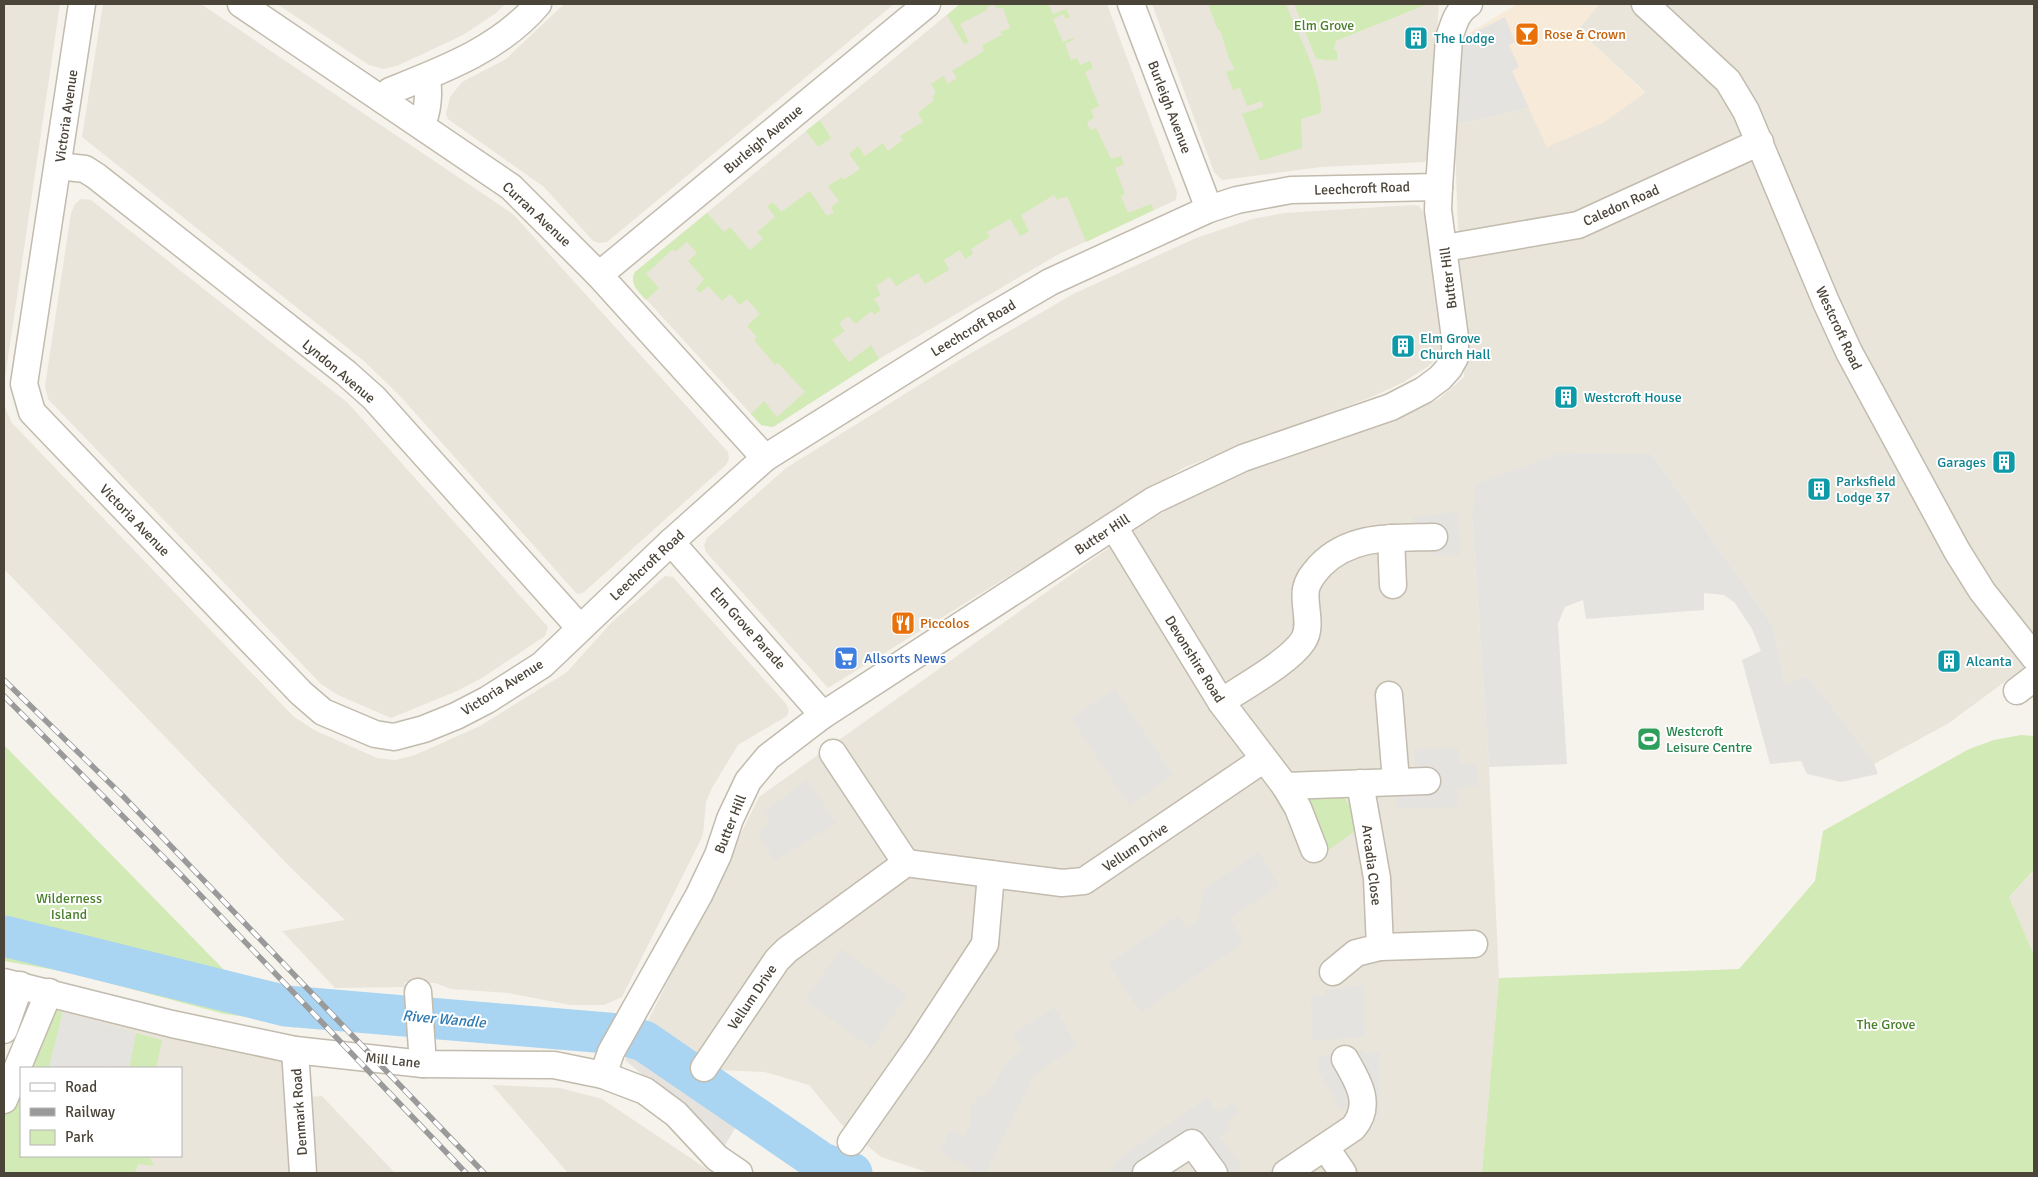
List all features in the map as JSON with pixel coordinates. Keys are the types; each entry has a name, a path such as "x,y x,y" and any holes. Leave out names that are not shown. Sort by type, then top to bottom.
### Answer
{"street":[{"name":"Victoria Avenue","path":"82,4 24,384 32,412 301,694 323,712 375,734 394,737 440,723 487,700 542,665 580,628"},
{"name":"Curran Avenue","path":"241,4 421,124 511,187 599,275 765,458"},
{"path":"383,100 390,91 476,54 502,38 528,16 538,4"},
{"name":"Burleigh Avenue","path":"599,275 927,4"},
{"name":"Burleigh Avenue","path":"1131,4 1209,209"},
{"name":"Butter Hill","path":"607,1064 629,1020 699,895 718,855 730,819 748,781 768,757 823,715 1154,500 1213,470 1243,458 1391,407 1440,378 1448,371 1455,357 1455,338 1445,248 1438,210 1439,187 1449,38 1456,16 1461,9 1470,4"},
{"name":"Westcroft Road","path":"1645,4 1728,81 1746,111 1849,352 1962,559 1982,591 2034,657"},
{"path":"421,124 426,117 430,87 426,77"},
{"name":"Caledon Road","path":"1445,248 1578,225 1760,142"},
{"name":"Lyndon Avenue","path":"58,166 86,169 96,176 346,373 374,398 580,628"},
{"name":"Leechcroft Road","path":"580,628 671,542 765,458 973,327 1050,282 1209,209 1237,200 1291,190 1439,187"},
{"name":"Devonshire Road","path":"1114,527 1221,702 1285,786 1298,808 1314,849"},
{"path":"1221,702 1294,652 1307,631 1306,588 1312,575 1323,563 1343,547 1391,538 1434,537"},
{"path":"1391,538 1393,585"},
{"name":"Elm Grove Parade","path":"671,542 823,715"},
{"path":"1389,695 1396,782"},
{"path":"833,753 906,863"},
{"name":"Vellum Drive","path":"704,1068 777,960 787,950 906,863 1062,882 1084,881 1264,759"},
{"path":"1285,786 1426,781"},
{"name":"Arcadia Close","path":"1360,783 1376,878 1380,948"},
{"path":"851,1142 919,1045 985,944 991,874"},
{"path":"1333,972 1356,953 1380,948 1474,944"},
{"path":"4,1030 12,983"},
{"name":"Mill Lane","path":"12,983 172,1024 295,1050 423,1064 607,1064 676,1114 717,1158 739,1173"},
{"path":"4,1100 48,992"},
{"path":"418,992 423,1064"},
{"name":"Denmark Road","path":"295,1050 303,1173"},
{"path":"1286,1173 1326,1148 1360,1121 1364,1097 1360,1083 1345,1059"},
{"path":"1146,1173 1192,1143 1214,1173"},
{"path":"1326,1148 1343,1173"}],"shaded area":[{"path":"4,4 60,4 4,385"},
{"path":"103,4 201,4 513,214 728,452 729,459 726,465 583,593 577,594 400,396 364,361 82,137"},
{"path":"277,4 505,4 496,13 463,35 397,66 383,69 369,65"},
{"path":"564,4 894,4 607,242 599,243 593,241 544,187 448,119 446,114 450,97 462,82 506,59"},
{"path":"960,4 1107,4 1177,192 1176,200 1059,254 879,359 773,427 761,425 635,287 633,277 635,272"},
{"path":"1152,4 1294,4 1316,59 1337,61 1337,51 1334,49 1336,41 1428,4 1439,4 1428,156 1425,162 1321,167 1222,180 1214,172"},
{"path":"1517,4 1599,4 1578,30 1645,93 1603,123 1547,147 1529,108 1454,125 1458,48 1464,36"},
{"path":"1599,4 2034,4 2034,660 1949,723 1874,764 1807,675 1788,685 1784,680 1773,626 1652,454 1472,519 1489,767 1499,978 1482,1173 930,1173 881,1157 842,1125 809,1085 765,1072 720,1070 646,1025 759,797 1128,534 1200,489 1439,399 1464,377 1454,125 1529,108 1547,147 1645,92 1578,30"},
{"path":"1505,17 1515,42 1509,45 1519,67 1512,71 1529,108 1454,125 1459,50 1465,37"},
{"path":"81,199 91,200 348,403 548,627 545,636 482,678 457,691 391,718 338,695 321,684 48,399 45,386 71,213 75,204"},
{"path":"1419,206 1426,216 1441,344 1439,353 1430,365 1404,382 1374,396 1185,467 828,688 706,552 704,545 707,538 786,468 956,362 1073,294 1196,238 1252,219 1284,213"},
{"path":"4,405 12,423 293,716 314,730 377,758 395,760 415,755 480,726 567,672 612,622 665,576 673,577 786,704 789,710 787,716 738,745 712,788 706,802 703,835 622,997 604,1005 570,1005 508,993 451,989 435,983 405,982 404,987 335,988 282,931 345,920 289,866 4,569"},
{"path":"1560,453 1652,454 1773,626 1784,680 1788,684 1807,675 1874,763 1878,774 1841,782 1807,774 1801,761 1770,764 1742,660 1761,651 1752,629 1735,603 1724,595 1704,593 1704,610 1586,619 1583,600 1565,607 1558,624 1567,764 1489,767 1472,519 1476,484"},
{"path":"1458,513 1460,555 1431,555 1430,538 1415,538 1413,517"},
{"path":"1115,689 1173,775 1129,806 1071,718"},
{"path":"1458,748 1460,765 1476,763 1478,786 1457,788 1457,807 1397,809 1396,794 1415,782 1414,749"},
{"path":"807,779 836,823 774,862 758,832 769,824 764,812"},
{"path":"1259,852 1279,886 1230,918 1243,943 1141,1013 1108,964 1178,916 1187,928 1198,920 1204,889"},
{"path":"2034,871 2034,955 2009,897"},
{"path":"841,949 907,995 871,1048 805,1000"},
{"path":"20,985 295,1050 298,1098 322,1096 395,1173 4,1173"},
{"path":"1363,985 1365,1037 1312,1041 1311,996 1325,995 1325,990"},
{"path":"1055,1007 1077,1047 1044,1067 1032,1079 985,1173 977,1173 940,1152 950,1130 965,1136 971,1121 970,1109 978,1097 987,1095 1007,1061 1022,1050 1013,1034"},
{"path":"63,1012 136,1033 129,1067 49,1067"},
{"path":"632,1049 646,1053 740,1120 725,1145 625,1060"},
{"path":"1363,1050 1365,1054 1379,1052 1379,1116 1368,1117 1355,1103 1341,1110 1318,1070 1318,1056 1334,1054 1334,1051"},
{"path":"492,1085 560,1088 602,1099 713,1173 568,1173"},
{"path":"1207,1098 1217,1112 1232,1103 1239,1112 1227,1121 1231,1129 1219,1136 1242,1167 1234,1173 1202,1173 1189,1161 1174,1166 1178,1173 1110,1173 1117,1160"}],"green space":[{"path":"960,4 994,4 986,8 987,10 960,24 969,42 964,44 947,15"},
{"path":"994,4 1048,4 1053,14 1066,9 1070,17 1066,19 1063,14 1053,19 1063,42 1073,38 1074,40 1065,44 1071,60 1077,58 1080,65 1090,61 1093,68 1085,72 1099,106 1091,110 1094,118 1087,122 1090,130 1096,128 1111,159 1121,156 1124,164 1115,168 1125,194 1121,196 1128,213 1151,204 1154,210 1086,242 1067,196 1057,200 1054,195 1021,215 1029,231 1020,236 1010,219 987,232 990,237 971,249 973,254 965,259 960,250 944,260 949,270 925,284 918,273 896,286 890,277 876,286 881,295 874,299 881,310 874,315 872,311 855,324 848,316 839,323 845,331 832,340 849,362 871,345 879,359 773,427 761,425 751,414 764,401 777,417 805,392 778,363 775,365 754,340 757,337 747,326 760,314 747,299 740,305 730,294 722,301 708,286 700,293 696,289 704,279 688,261 697,253 687,242 675,252 673,249 646,274 659,288 646,300 634,284 633,276 635,272 707,213 724,232 730,227 750,250 763,239 757,232 775,217 767,206 773,202 781,212 810,191 827,216 834,212 831,207 839,201 828,186 842,177 844,180 860,169 849,154 858,146 865,156 883,143 888,151 903,140 900,136 923,122 918,113 934,100 932,97 936,93 931,84 943,76 948,84 957,78 952,71 984,51 982,45 1002,35 1000,32 1010,28 1003,8 996,8"},
{"path":"1208,4 1286,4 1309,57 1318,85 1320,99 1321,113 1301,119 1302,148 1260,161 1242,114 1263,107 1262,101 1247,106 1240,88 1233,90 1226,72 1235,69 1229,59 1220,30 1218,30"},
{"name":"Elm Grove","path":"1294,4 1428,4 1336,41 1334,49 1337,51 1337,61 1316,59"},
{"path":"820,120 831,138 818,147 806,131"},
{"name":"The Grove","path":"2021,735 2034,736 2034,870 2009,897 2034,955 2034,1173 1482,1173 1499,978 1739,969 1815,881 1823,831 1969,749 1994,740"},
{"name":"Wilderness Island","path":"4,745 273,1020 224,1014 72,973 4,961"},
{"path":"1310,794 1341,794 1355,812 1358,829 1327,851 1312,813"},
{"path":"46,1008 63,1012 49,1067 21,1067"},
{"path":"136,1033 162,1040 156,1067 129,1067"},
{"path":"20,1071 20,1157 150,1157 154,1166 138,1164 135,1173 4,1173 4,1111"}],"waterway":[{"name":"River Wandle","path":"4,936 286,1006 619,1034 644,1041 822,1163 852,1173"}],"railway":[{"path":"4,680 122,795 484,1173"},
{"path":"4,696 182,876 466,1173"}],"place":[{"name":"Rose & Crown","path":"1527,34"},
{"name":"The Lodge","path":"1416,38"},
{"name":"Elm Grove Church Hall","path":"1403,346"},
{"name":"Westcroft House","path":"1566,397"},
{"name":"Garages","path":"2004,462"},
{"name":"Parksfield Lodge 37","path":"1819,489"},
{"name":"Piccolos","path":"903,623"},
{"name":"Allsorts News","path":"846,658"},
{"name":"Alcanta","path":"1949,661"},
{"name":"Westcroft Leisure Centre","path":"1649,739"}]}
